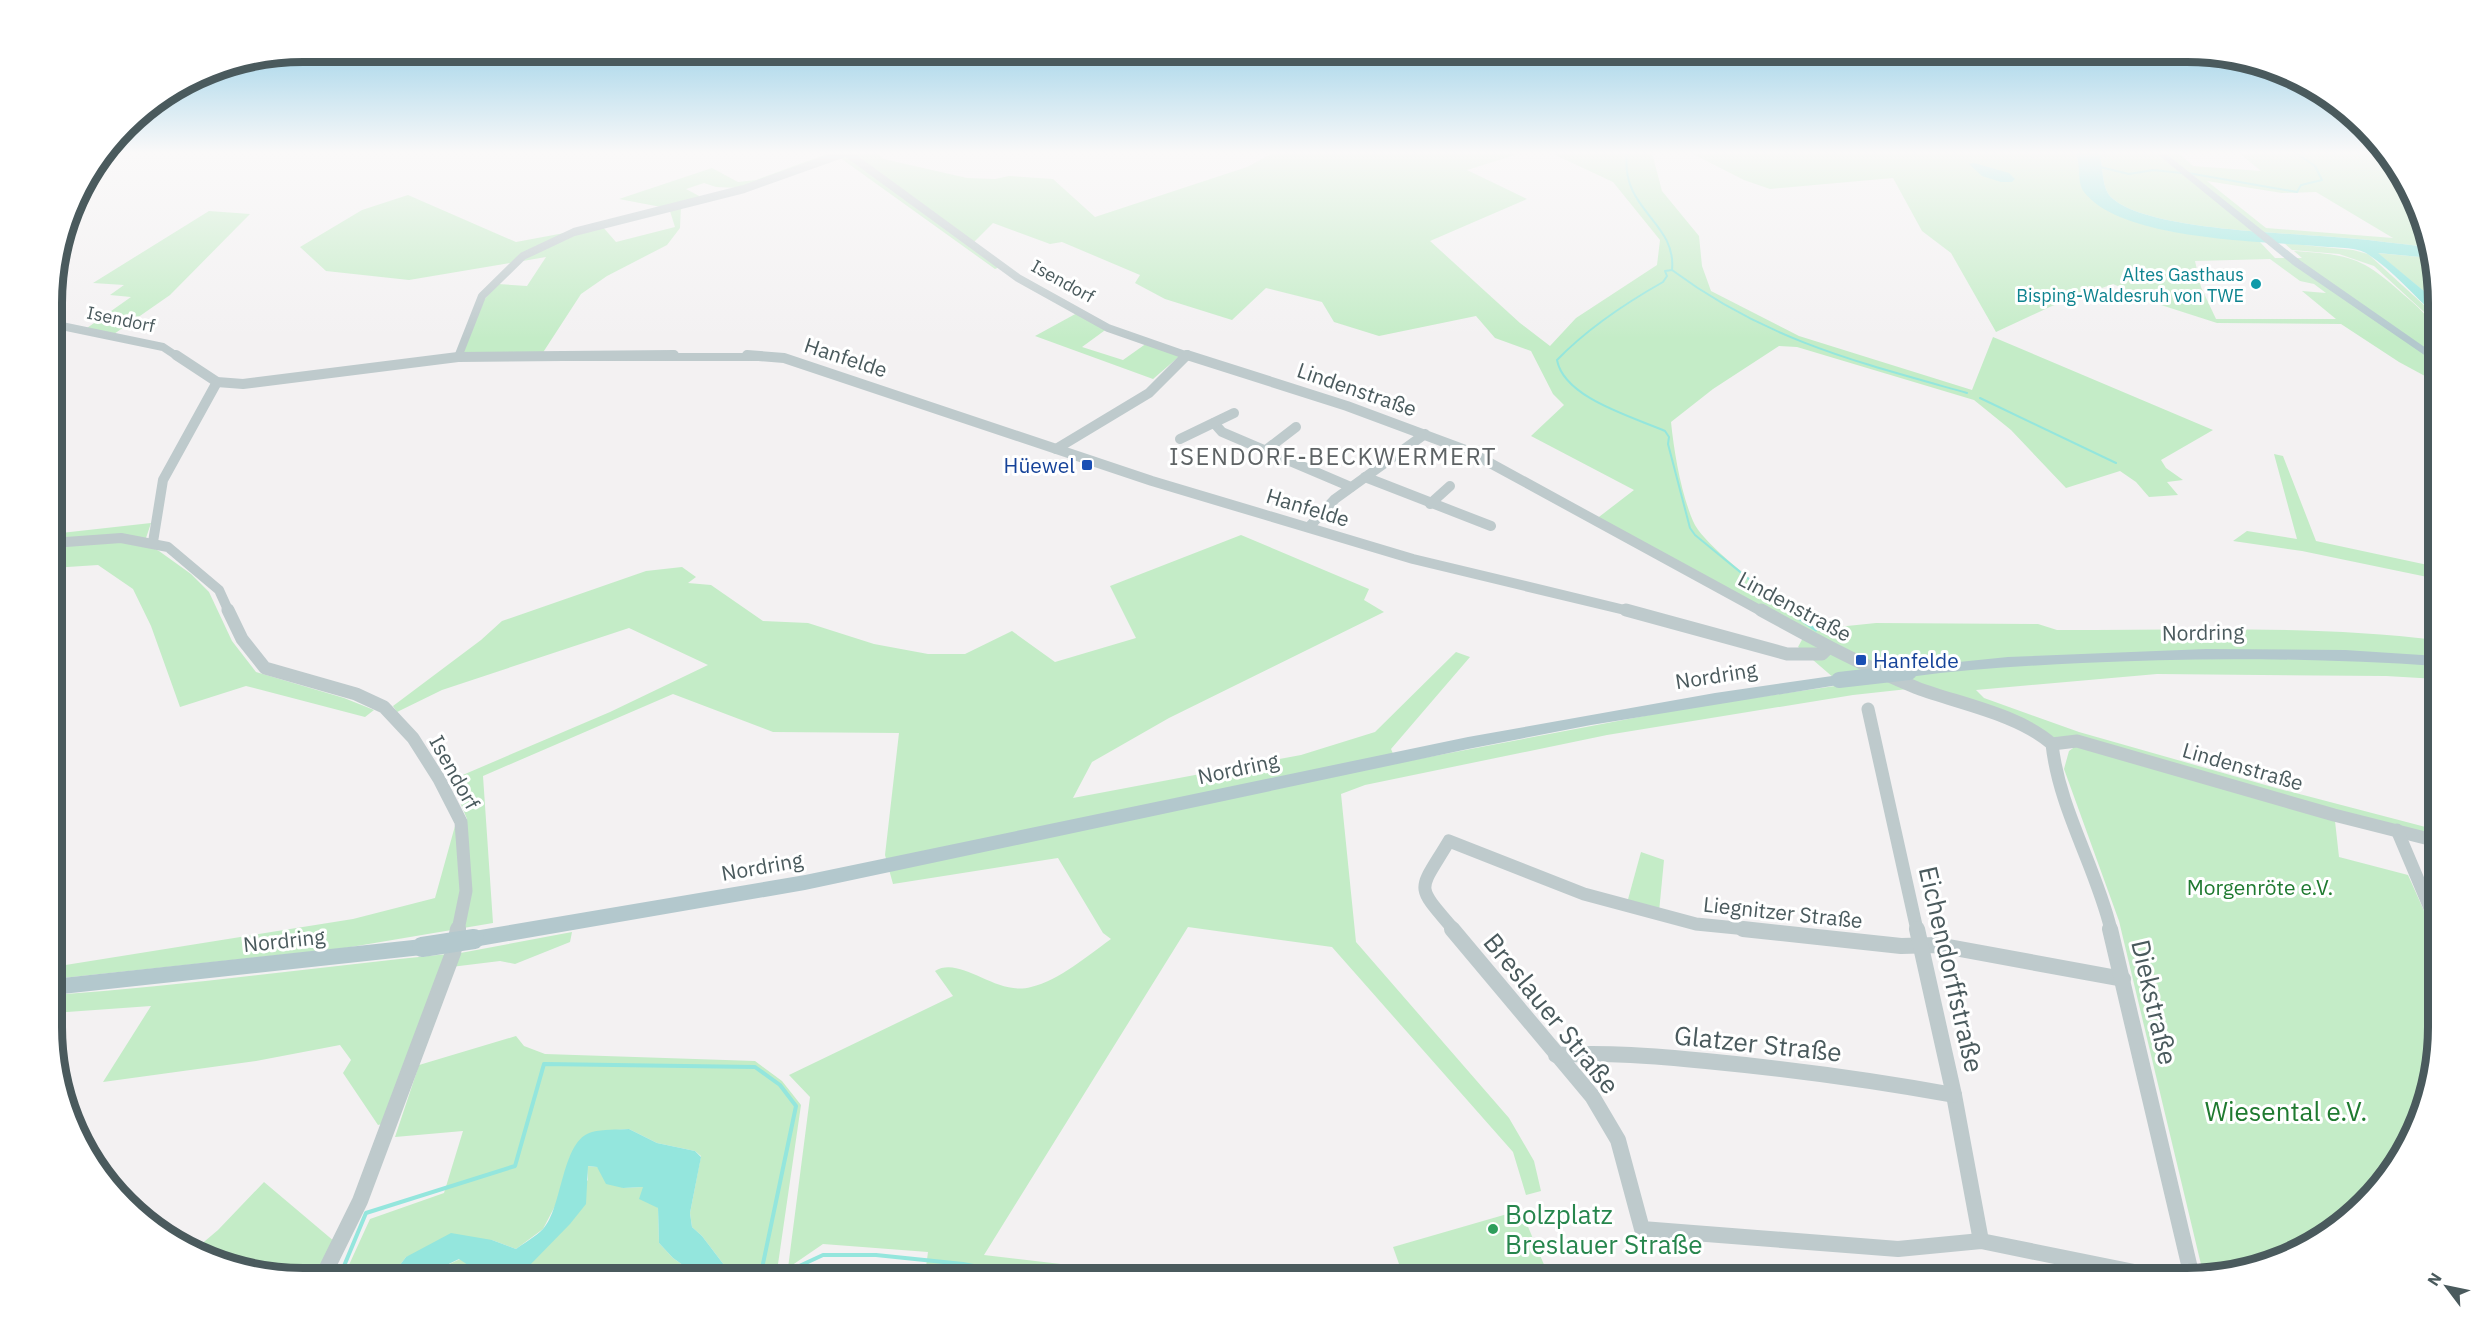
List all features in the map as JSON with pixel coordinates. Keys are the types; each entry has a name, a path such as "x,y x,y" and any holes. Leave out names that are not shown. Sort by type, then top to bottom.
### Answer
{"main road":[{"path":"2237,215 2297,263 2428,354"},
{"name":"Nordring","path":"62,986 422,947 474,939 848,874 1393,758 1614,715 1730,695 1839,680 2015,662 2197,653 2320,654 2428,661"}],"street":[{"name":"Isendorf","path":"458,357 482,296 523,256 574,232 641,215"},
{"name":"Isendorf","path":"931,215 1018,278 1119,333 1187,355"},
{"name":"Isendorf","path":"62,326 164,347 217,382"},
{"name":"Hanfelde","path":"458,357 740,355 784,358 1152,481 1413,559 1652,616 1787,654 1822,654 1828,648"},
{"name":"Lindenstraße","path":"1187,355 1347,406 1425,434 1492,462 1828,648 1917,688 2036,730 2052,744 2077,741 2428,838"},
{"path":"1056,448 1149,393 1187,355"},
{"path":"153,542 163,480 217,382 243,384 458,357"},
{"path":"1180,439 1234,413"},
{"path":"1214,423 1222,432 1351,487"},
{"path":"1266,450 1296,427"},
{"path":"1309,528 1351,487 1425,434"},
{"path":"1365,477 1491,526"},
{"path":"1430,504 1450,486"},
{"name":"Isendorf","path":"62,542 121,538 153,542 168,548 204,574 219,590 242,639 265,668 356,694 384,707 413,738 439,779 460,822 466,891 453,952 360,1202 327,1268"},
{"name":"Eichendorffstraße","path":"1868,709 1954,1095 1981,1241"},
{"name":"Diekstraße","path":"2052,744 2055,772 2103,897 2190,1268"},
{"path":"2397,830 2428,903"},
{"name":"Liegnitzer Straße","path":"1449,841 1584,894 1696,924 1901,946 1920,945 2013,957 2123,979"},
{"name":"Breslauer Straße","path":"1449,841 1424,883 1424,895 1592,1096 1618,1140 1642,1229 1898,1249 1981,1241"},
{"name":"Glatzer Straße","path":"1556,1055 1605,1052 1761,1066 1855,1077 1954,1095"},
{"path":"1981,1241 2111,1268"}],"green space":[{"path":"203,215 249,215 170,295 114,334 87,328 131,297 110,295 124,285 93,283"},
{"path":"354,215 454,215 516,242 602,226 616,242 675,227 671,215 681,215 680,228 667,245 607,276 581,294 542,354 462,355 483,301 498,284 527,286 546,257 409,280 326,271 300,247"},
{"path":"920,215 1093,215 1095,217 1101,215 1490,215 1430,241 1520,323 1550,346 1576,318 1657,265 1660,240 1640,215 1682,215 1699,236 1702,266 1711,291 1799,336 1972,390 1993,337 2213,430 2161,460 2166,468 2183,480 2167,482 2178,495 2149,497 2136,482 2120,471 2066,488 2011,430 1974,400 1797,347 1779,346 1713,389 1671,422 1679,472 1693,521 1701,533 1730,562 1818,629 1876,623 2038,624 2057,630 2295,630 2428,639 2428,678 2157,674 1976,690 1984,698 2079,732 2276,788 2428,828 2428,838 2044,737 1917,688 1853,695 1607,735 1365,785 1341,794 1356,942 1509,1118 1534,1161 1541,1191 1526,1195 1513,1152 1332,947 1188,927 984,1255 1095,1268 931,1268 926,1267 928,1252 823,1244 788,1268 810,1097 789,1075 953,996 935,971 956,968 1005,986 1018,989 1031,987 1063,973 1111,939 1103,933 1058,858 893,884 885,855 899,733 773,732 673,694 483,776 493,923 345,948 62,978 62,966 353,919 435,898 455,826 467,819 451,780 610,712 708,665 629,628 442,690 397,712 393,706 481,640 502,621 646,571 682,567 696,577 688,583 711,585 763,621 808,623 874,644 928,654 965,654 1012,631 1055,662 1136,638 1110,586 1241,535 1369,589 1364,600 1384,612 1169,718 1092,762 1073,798 1301,755 1375,732 1456,652 1470,657 1391,749 1397,763 1697,706 1842,685 1798,647 1804,636 1595,520 1634,490 1531,436 1564,405 1553,394 1531,351 1495,338 1476,316 1379,336 1334,322 1322,302 1266,288 1232,320 1165,299 1135,283 1140,275 1062,242 1050,244 993,223 971,245 1002,266 995,269"},
{"path":"1913,215 2119,215 2169,231 2259,241 2275,258 2302,258 2294,251 2329,254 2355,260 2390,282 2428,318 2428,378 2399,362 2341,324 2217,323 2161,305 2113,284 2052,306 1996,332 1951,253 1922,231","holes":["2270,259 2300,281 2314,284 2326,293 2302,291 2336,319 2216,319 2201,287 2195,261"]},
{"path":"2147,215 2250,215 2266,228 2393,238 2355,215 2411,215 2421,246 2221,228"},
{"path":"2284,243 2353,250 2368,254 2428,309 2428,316 2374,266 2339,254 2292,250"},
{"path":"2377,253 2423,257 2427,294"},
{"path":"1079,312 1108,328 1082,347 1123,360 1147,343 1182,354 1153,379 1035,336"},
{"path":"2274,454 2283,456 2316,541 2428,565 2428,577 2302,551 2233,541 2247,531 2297,539"},
{"path":"151,523 144,544 159,551 191,574 209,592 232,641 256,672 344,698 374,710 365,717 246,686 180,707 151,626 133,589 98,565 62,567 62,533"},
{"path":"2076,746 2335,821 2339,857 2408,875 2428,920 2427,1042 2423,1073 2415,1104 2395,1147 2368,1185 2333,1218 2293,1243 2249,1259 2202,1267 2119,921 2064,769 2069,751"},
{"path":"1641,852 1664,860 1659,912 1627,903"},
{"path":"572,932 570,942 515,964 500,961 451,967 455,954"},
{"path":"448,954 382,1124 378,1125 343,1073 351,1060 340,1045 256,1061 103,1082 151,1006 62,1012 62,994 152,987"},
{"path":"516,1036 524,1046 545,1054 755,1061 782,1081 801,1105 777,1268 726,1268 702,1236 692,1227 690,1213 701,1156 695,1151 657,1143 629,1129 616,1130 570,1157 556,1204 543,1229 516,1249 492,1240 406,1257 398,1268 348,1268 370,1219 444,1193 463,1131 395,1137 419,1065"},
{"path":"587,1166 597,1167 623,1188 643,1187 658,1208 659,1243 673,1258 687,1268 510,1268 588,1180"},
{"path":"264,1182 335,1242 321,1268 287,1267 240,1259 200,1245"},
{"name":"Bolzplatz Breslauer Straße","path":"1521,1210 1545,1267 1400,1268 1393,1247"},
{"path":"460,1259 473,1268 441,1268"}],"water":[{"path":"2117,215 2147,215 2221,228 2421,246 2423,257 2378,253 2427,294 2428,308 2385,267 2361,251 2192,235 2128,220"},
{"path":"629,1129 657,1143 695,1151 701,1157 690,1213 692,1227 702,1236 726,1268 687,1268 673,1258 659,1243 658,1208 639,1199 643,1187 623,1188 606,1184 597,1167 588,1166 586,1204 530,1265 522,1268 472,1268 459,1259 441,1268 398,1268 406,1257 451,1233 492,1240 516,1249 540,1232 550,1219 574,1148 582,1138 592,1132"}],"waterway":[{"path":"1649,215 1666,240 1671,254 1672,270"},
{"path":"1672,270 1707,294 1778,332 1850,359 1967,393"},
{"path":"1672,270 1665,271 1667,276 1663,282 1607,317 1557,360 1562,373 1572,385 1586,395 1665,431 1669,437 1668,444 1690,528 1695,535 1789,612"},
{"path":"1980,398 2116,463"},
{"path":"1787,610 1816,630"},
{"path":"343,1268 366,1213 515,1166 544,1064 755,1067 780,1085 796,1106 762,1268"},
{"path":"795,1268 823,1255 876,1255 984,1268"}],"place":[{"name":"Altes Gasthaus Bisping-Waldesruh von TWE","path":"2256,284"},
{"name":"Hüewel","path":"1087,465"},
{"name":"Hanfelde","path":"1861,660"},
{"name":"Bolzplatz Breslauer Straße","path":"1493,1229"}],"district":[{"name":"ISENDORF-BECKWERMERT","path":"1333,456"}],"park label":[{"name":"Morgenröte e.V.","path":"2260,887"},
{"name":"Wiesental e.V.","path":"2286,1111"}]}
